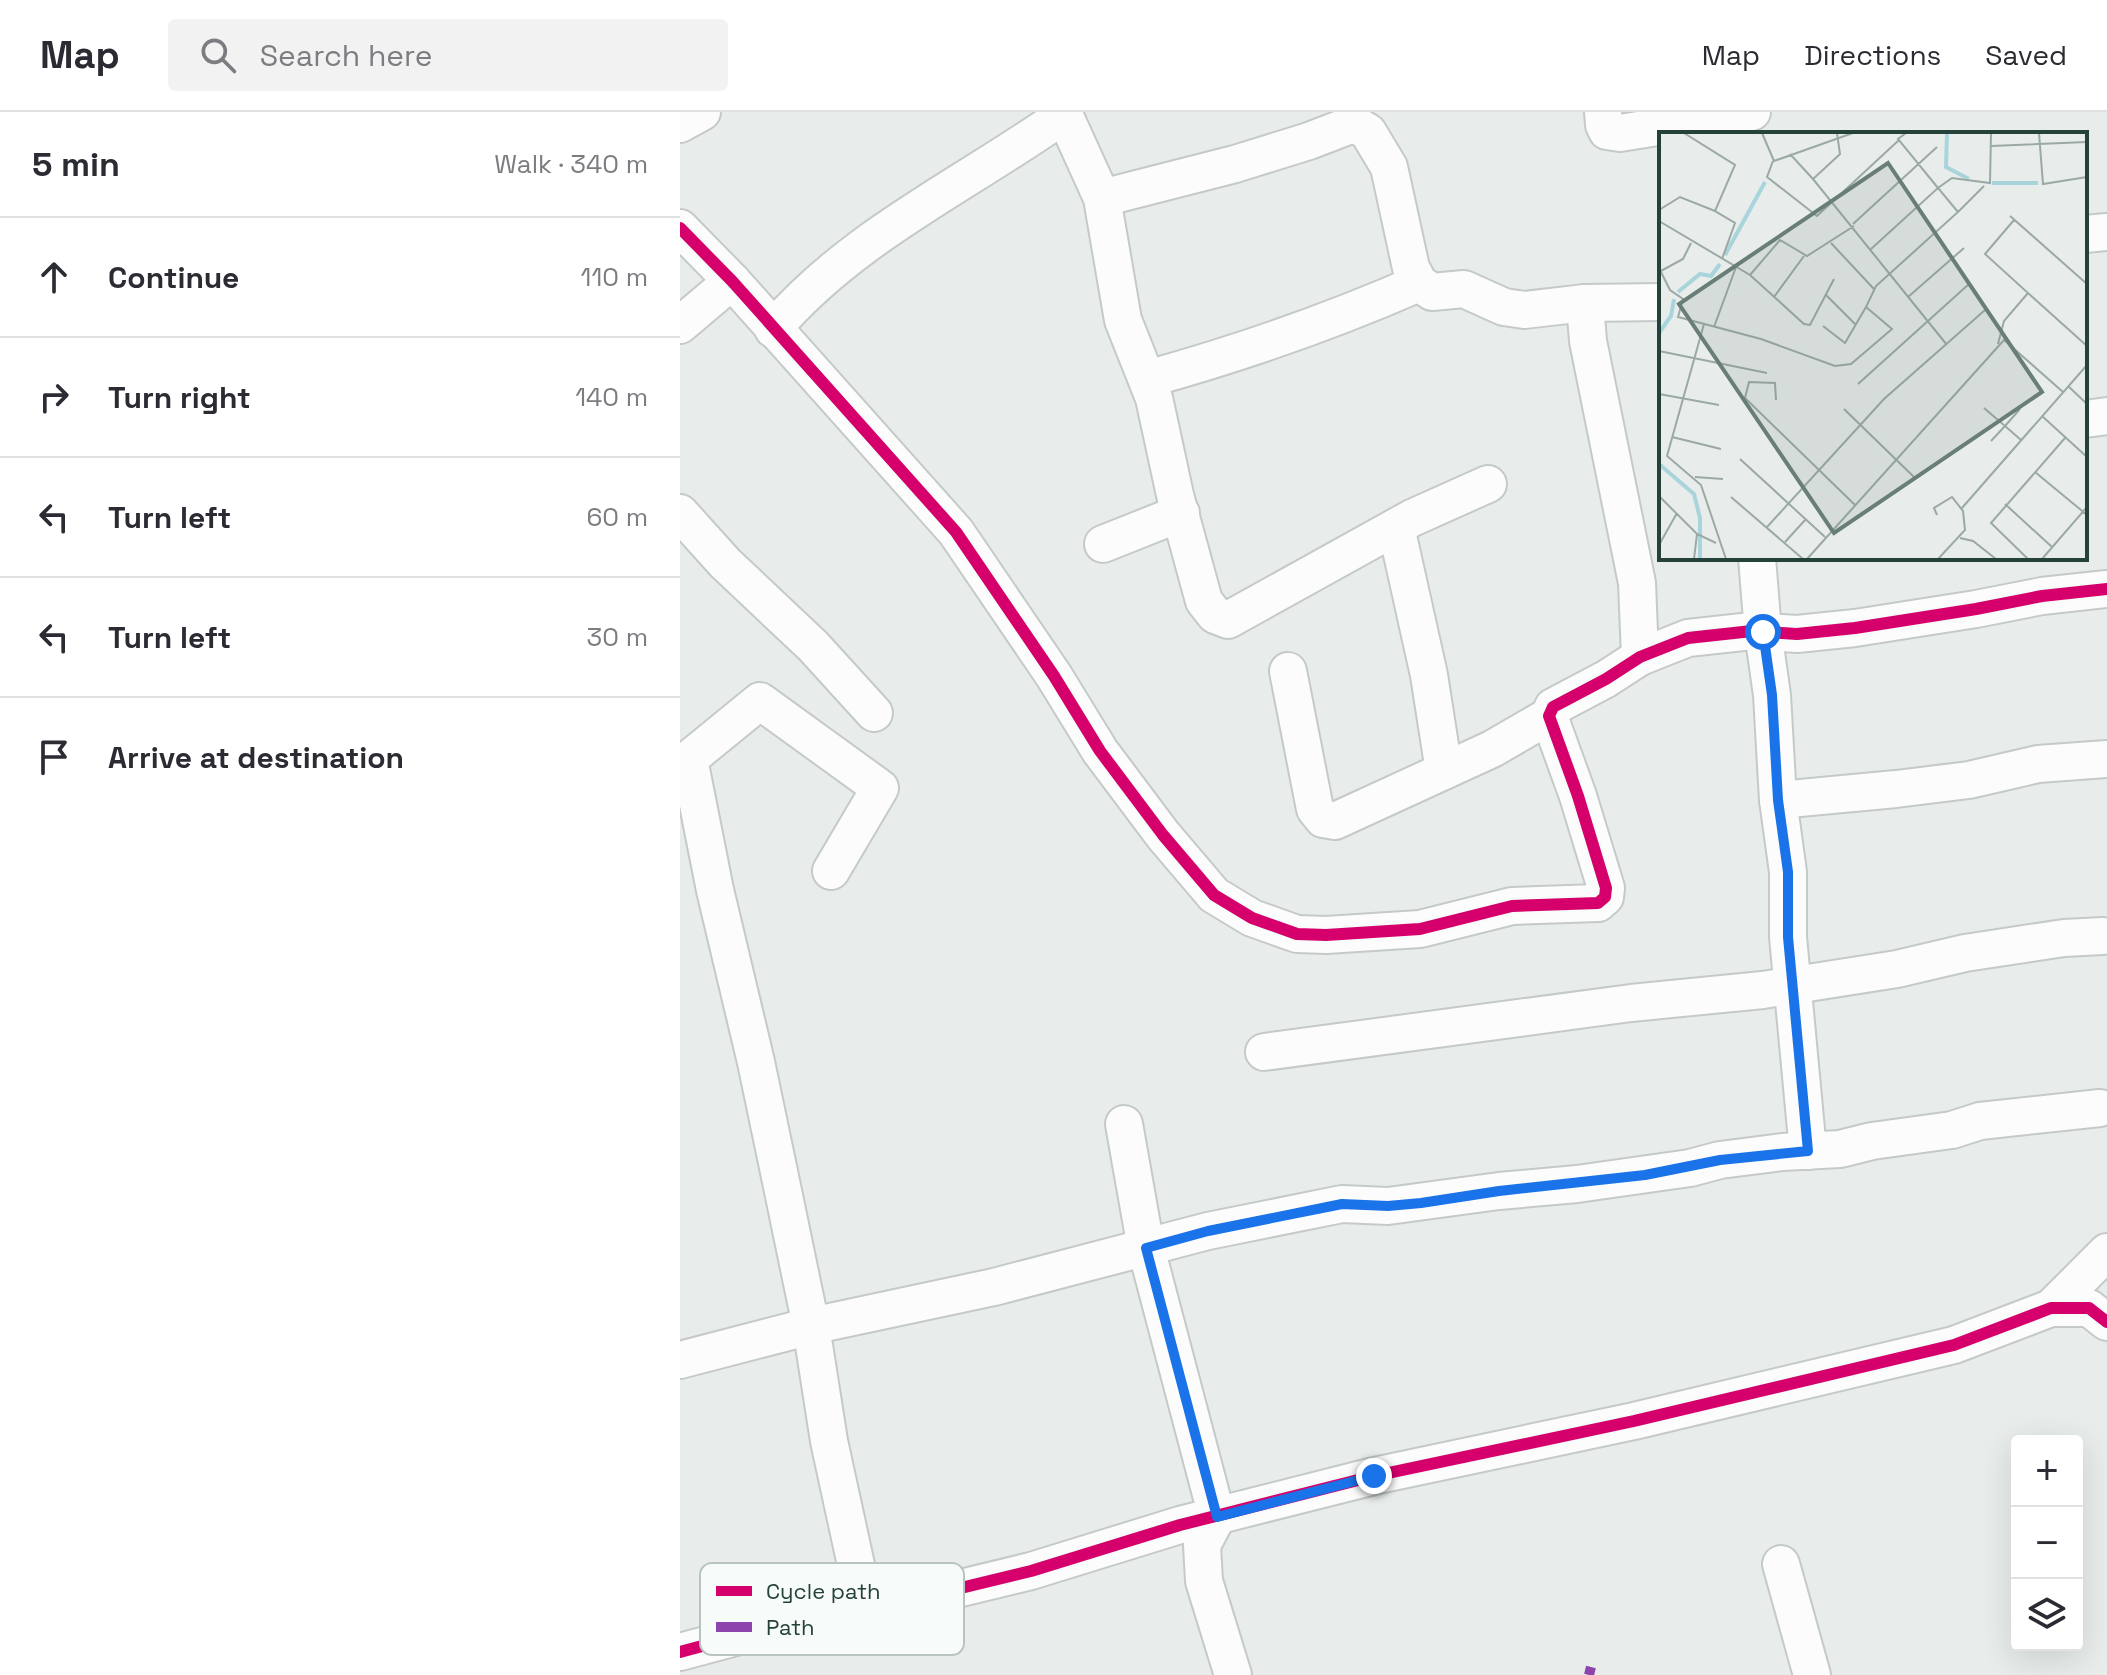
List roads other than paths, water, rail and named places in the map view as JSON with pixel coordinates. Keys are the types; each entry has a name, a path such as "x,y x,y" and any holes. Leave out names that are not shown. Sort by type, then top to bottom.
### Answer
{"street":[{"path":"680,124 702,112"},
{"path":"1603,112 1604,125 1607,131 1613,133 1730,119"},
{"path":"773,329 824,275 911,214 1017,148 1064,113 1102,198 1123,320 1147,379 1204,601 1215,615 1228,620 1396,527 1488,484"},
{"path":"1102,198 1235,164 1356,125 1368,132 1389,167 1411,268 1419,283 1432,292 1464,289 1504,307 1524,310 1585,303 1659,302"},
{"path":"680,228 732,281 956,532 1054,676 1100,751 1163,835 1214,895 1252,918 1297,934 1366,935 1420,929 1512,906 1598,903 1605,897 1606,888 1549,716"},
{"path":"2087,234 2107,232"},
{"path":"680,325 732,281"},
{"path":"1147,379 1284,339 1419,283"},
{"path":"1585,303 1588,341 1637,583 1640,657"},
{"path":"2087,419 2107,416"},
{"path":"680,513 725,563 813,646 874,713"},
{"path":"1103,544 1181,513"},
{"path":"1396,527 1429,675 1444,771"},
{"path":"1757,560 1772,695 1778,800 1788,872 1792,985 1808,1151"},
{"path":"1288,671 1315,809 1323,819 1335,821 1492,749 1549,716 1553,707 1640,657 1688,638 1763,632 1797,634 1855,628 2042,596 2107,589"},
{"path":"831,871 880,788 760,701 689,759 811,1326 829,1441 856,1563"},
{"path":"1778,800 1969,780 2038,764 2107,759"},
{"path":"1264,1052 1631,1003 1763,990 1897,969 1965,953 2064,938 2103,936"},
{"path":"680,1360 811,1326 994,1287 1208,1231 1342,1204 1388,1206 1421,1203 1645,1175 1720,1160 1840,1149 1872,1141 1952,1130 1980,1121 2100,1108"},
{"path":"1124,1124 1146,1248 1217,1517 1202,1545 1204,1581 1233,1675"},
{"path":"2051,1308 2107,1252"},
{"path":"964,1587 1374,1476 1634,1421 1939,1348 2051,1308 2089,1308 2107,1322"},
{"path":"1781,1564 1812,1675"},
{"path":"680,1652 700,1647"}]}
